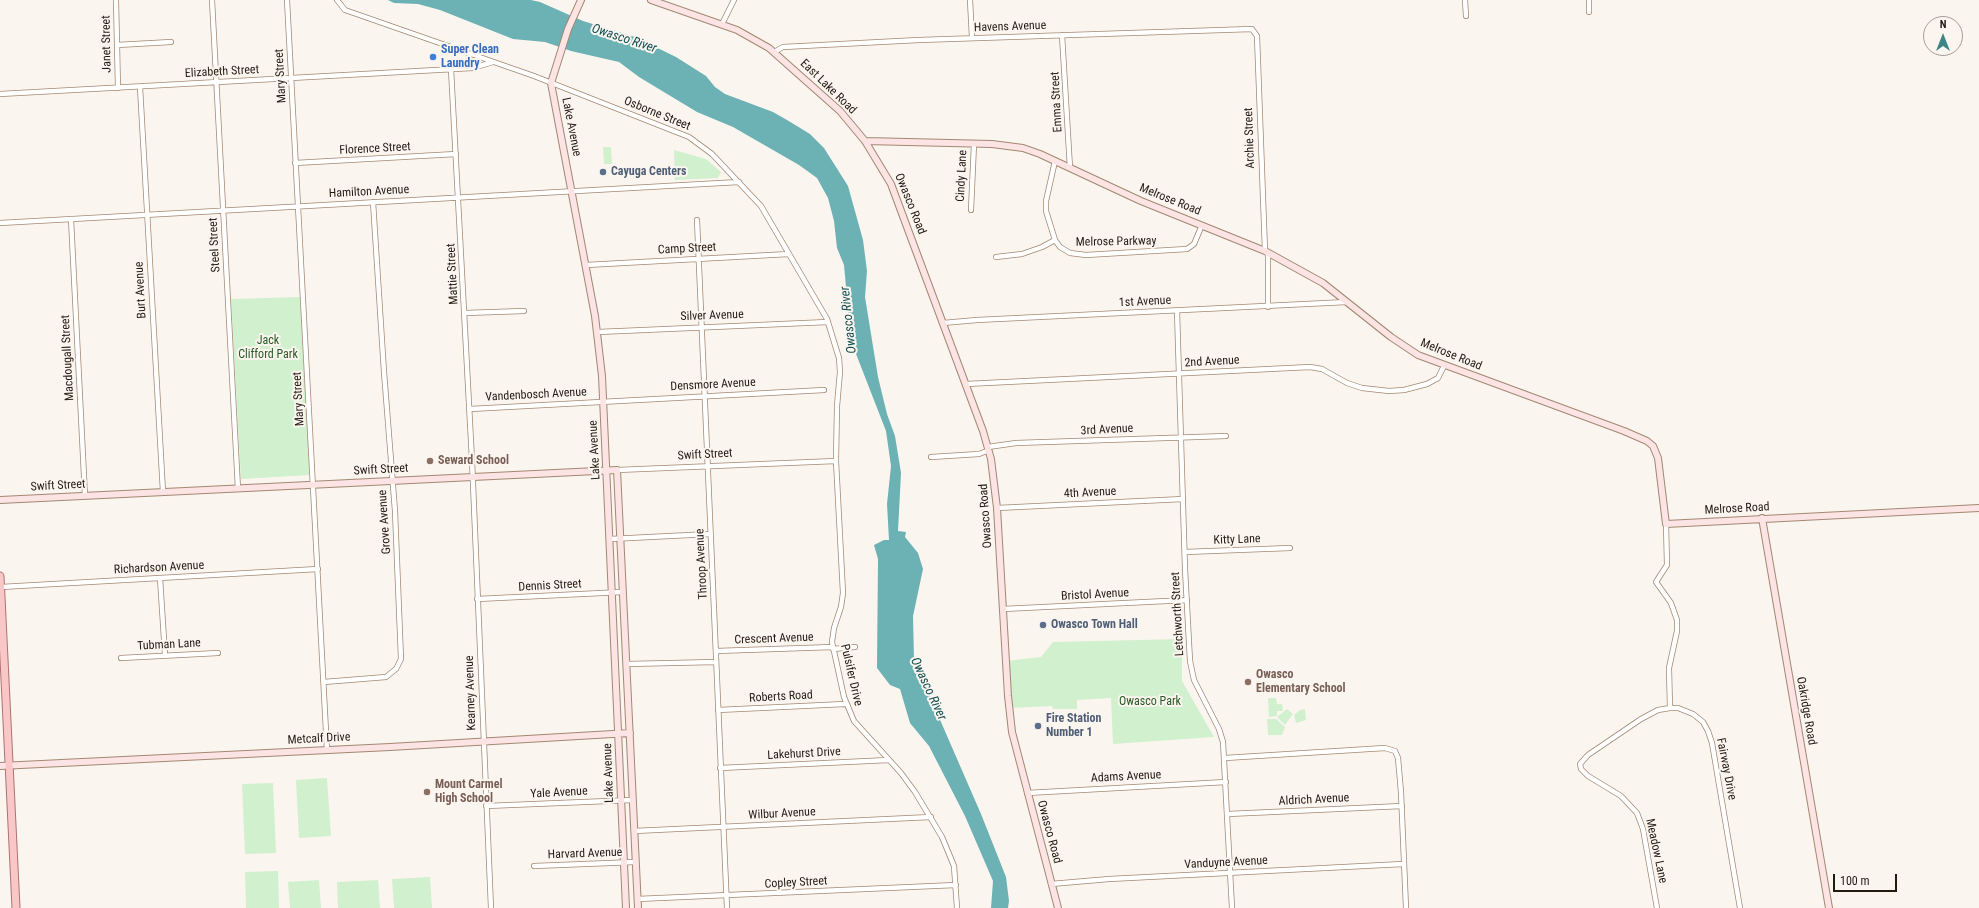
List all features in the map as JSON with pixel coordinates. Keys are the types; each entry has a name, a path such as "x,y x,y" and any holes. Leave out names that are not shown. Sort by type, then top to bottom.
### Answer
{"main road":[{"path":"0,576 16,908"}],"street":[{"name":"Janet Street","path":"116,0 118,88"},
{"name":"Steel Street","path":"212,0 238,489"},
{"name":"Mary Street","path":"286,0 314,485 327,750"},
{"name":"Osborne Street","path":"337,0 345,10 551,83 689,137 702,145 761,206 828,322 839,358 840,372 838,390"},
{"name":"East Lake Road","path":"651,0 722,24 746,34 773,52 827,98 865,141"},
{"path":"722,24 734,0"},
{"path":"970,0 972,38"},
{"path":"1465,0 1466,16"},
{"path":"1589,0 1589,12"},
{"name":"Lake Avenue","path":"580,3 558,60 551,83 598,332 604,401 626,908"},
{"name":"Havens Avenue","path":"773,52 783,48 972,38 1248,28"},
{"name":"Archie Street","path":"1248,28 1254,31 1257,36 1268,307"},
{"name":"Emma Street","path":"1062,35 1070,168"},
{"path":"117,44 171,42"},
{"name":"Elizabeth Street","path":"0,94 473,68 493,62"},
{"name":"Mattie Street","path":"451,69 473,477"},
{"name":"Burt Avenue","path":"140,87 163,492"},
{"name":"Melrose Road","path":"865,141 974,144 1019,147 1055,161 1141,201 1266,252 1312,275 1409,350 1444,366 1624,431 1647,441 1653,446 1658,458 1666,524 1979,508"},
{"name":"Owasco Road","path":"865,141 882,168 897,197 988,447 994,473 997,508 1009,714 1016,751 1058,908"},
{"name":"Cindy Lane","path":"971,210 974,144"},
{"name":"Florence Street","path":"295,163 456,154"},
{"path":"996,256 1022,254 1042,247 1055,240 1047,215 1046,206 1055,161"},
{"name":"Hamilton Avenue","path":"0,223 739,182"},
{"name":"Grove Avenue","path":"324,682 380,678 393,672 399,664 397,538 373,202"},
{"name":"Macdougall Street","path":"71,219 86,496"},
{"name":"Throop Avenue","path":"697,220 727,908"},
{"name":"Melrose Parkway","path":"1055,240 1066,251 1079,255 1182,250 1194,244 1202,225"},
{"name":"Camp Street","path":"586,265 789,254"},
{"name":"1st Avenue","path":"944,323 977,320 1347,302"},
{"path":"465,313 524,311"},
{"name":"Letchworth Street","path":"1177,311 1185,552 1192,671 1197,689 1220,729 1225,758 1232,908"},
{"name":"Silver Avenue","path":"598,332 828,322"},
{"name":"2nd Avenue","path":"966,384 1315,367 1331,372 1354,386 1381,391 1404,390 1427,384 1438,378 1444,366"},
{"name":"Densmore Avenue","path":"604,401 824,390"},
{"name":"Pulsifer Drive","path":"838,390 836,461 843,593 841,607 834,628 833,648 846,704 860,730 889,760 915,792 952,859 956,885 957,908"},
{"name":"Vandenbosch Avenue","path":"470,409 604,401"},
{"name":"3rd Avenue","path":"988,447 1016,443 1181,436 1226,436"},
{"path":"931,457 984,453 988,447"},
{"name":"Swift Street","path":"0,500 607,470 836,461"},
{"name":"Lake Avenue","path":"617,470 638,908"},
{"name":"Kearney Avenue","path":"473,477 491,908"},
{"name":"4th Avenue","path":"997,508 1183,499"},
{"name":"Oakridge Road","path":"1762,518 1829,908"},
{"path":"1666,524 1667,565 1656,584 1671,603 1676,620 1676,631 1670,668 1670,708"},
{"path":"610,539 710,534"},
{"name":"Kitty Lane","path":"1185,552 1290,548"},
{"name":"Richardson Avenue","path":"0,587 318,569"},
{"path":"160,578 164,655"},
{"name":"Dennis Street","path":"478,599 623,592"},
{"name":"Bristol Avenue","path":"1003,609 1188,600"},
{"name":"Crescent Avenue","path":"716,651 855,647"},
{"name":"Tubman Lane","path":"121,658 218,653"},
{"path":"627,664 716,662"},
{"name":"Roberts Road","path":"718,710 846,704"},
{"name":"Fairway Drive","path":"1605,743 1651,713 1670,708 1678,708 1692,714 1703,722 1712,743 1740,908"},
{"name":"Metcalf Drive","path":"0,766 619,735 630,733"},
{"name":"Meadow Lane","path":"1605,743 1581,761 1580,769 1588,776 1621,796 1637,813 1644,829 1658,908"},
{"path":"1225,758 1372,749 1391,749 1395,751 1398,758 1402,806 1403,864 1406,908"},
{"name":"Lakehurst Drive","path":"720,768 889,760"},
{"name":"Adams Avenue","path":"1027,793 1226,782"},
{"name":"Yale Avenue","path":"486,806 633,800"},
{"name":"Aldrich Avenue","path":"1228,814 1402,806"},
{"name":"Wilbur Avenue","path":"634,831 930,817"},
{"name":"Harvard Avenue","path":"534,866 636,862"},
{"name":"Vanduyne Avenue","path":"1051,884 1403,864"},
{"name":"Copley Street","path":"637,899 956,885"}],"green space":[{"path":"603,147 611,147 612,164 604,164"},
{"path":"674,150 706,159 721,172 718,178 675,180"},
{"name":"Jack Clifford Park","path":"300,297 310,475 241,479 231,299"},
{"name":"Owasco Park","path":"1182,639 1182,681 1214,737 1113,744 1111,698 1077,700 1077,709 1053,709 1052,706 1009,708 1006,661 1041,657 1053,642"},
{"path":"1268,698 1276,698 1277,704 1282,704 1283,711 1277,711 1277,716 1269,717"},
{"path":"1287,709 1293,714 1285,725 1277,717"},
{"path":"1305,709 1306,720 1296,723 1294,715 1300,710"},
{"path":"1267,719 1276,719 1285,727 1282,735 1268,735"},
{"path":"327,778 331,836 299,838 296,780"},
{"path":"273,783 276,853 245,854 242,784"},
{"path":"278,871 279,908 246,908 245,872"},
{"path":"430,877 432,908 394,908 392,879"},
{"path":"319,880 321,908 290,908 288,882"},
{"path":"378,880 380,908 338,908 337,882"}],"water":[{"name":"Owasco River","path":"388,0 531,0 540,2 583,21 635,37 676,57 706,76 715,87 725,94 773,112 810,134 824,148 848,186 863,240 867,271 865,297 878,377 887,414 895,436 901,473 898,531 906,532 905,537 918,553 923,569 913,616 914,660 981,814 1006,877 1009,901 1008,908 991,908 993,881 965,816 929,746 910,723 900,689 890,685 877,668 878,559 874,545 884,540 889,540 887,504 891,466 886,431 851,341 844,265 837,248 834,221 828,198 817,178 799,165 733,127 697,112 639,77 619,62 571,51 545,42 513,39 440,10 418,4 394,3"}],"place":[{"name":"Super Clean Laundry","path":"433,57"},
{"name":"Cayuga Centers","path":"603,172"},
{"name":"Seward School","path":"430,461"},
{"name":"Owasco Town Hall","path":"1043,625"},
{"name":"Owasco Elementary School","path":"1248,682"},
{"name":"Fire Station Number 1","path":"1038,726"},
{"name":"Mount Carmel High School","path":"427,792"}]}
